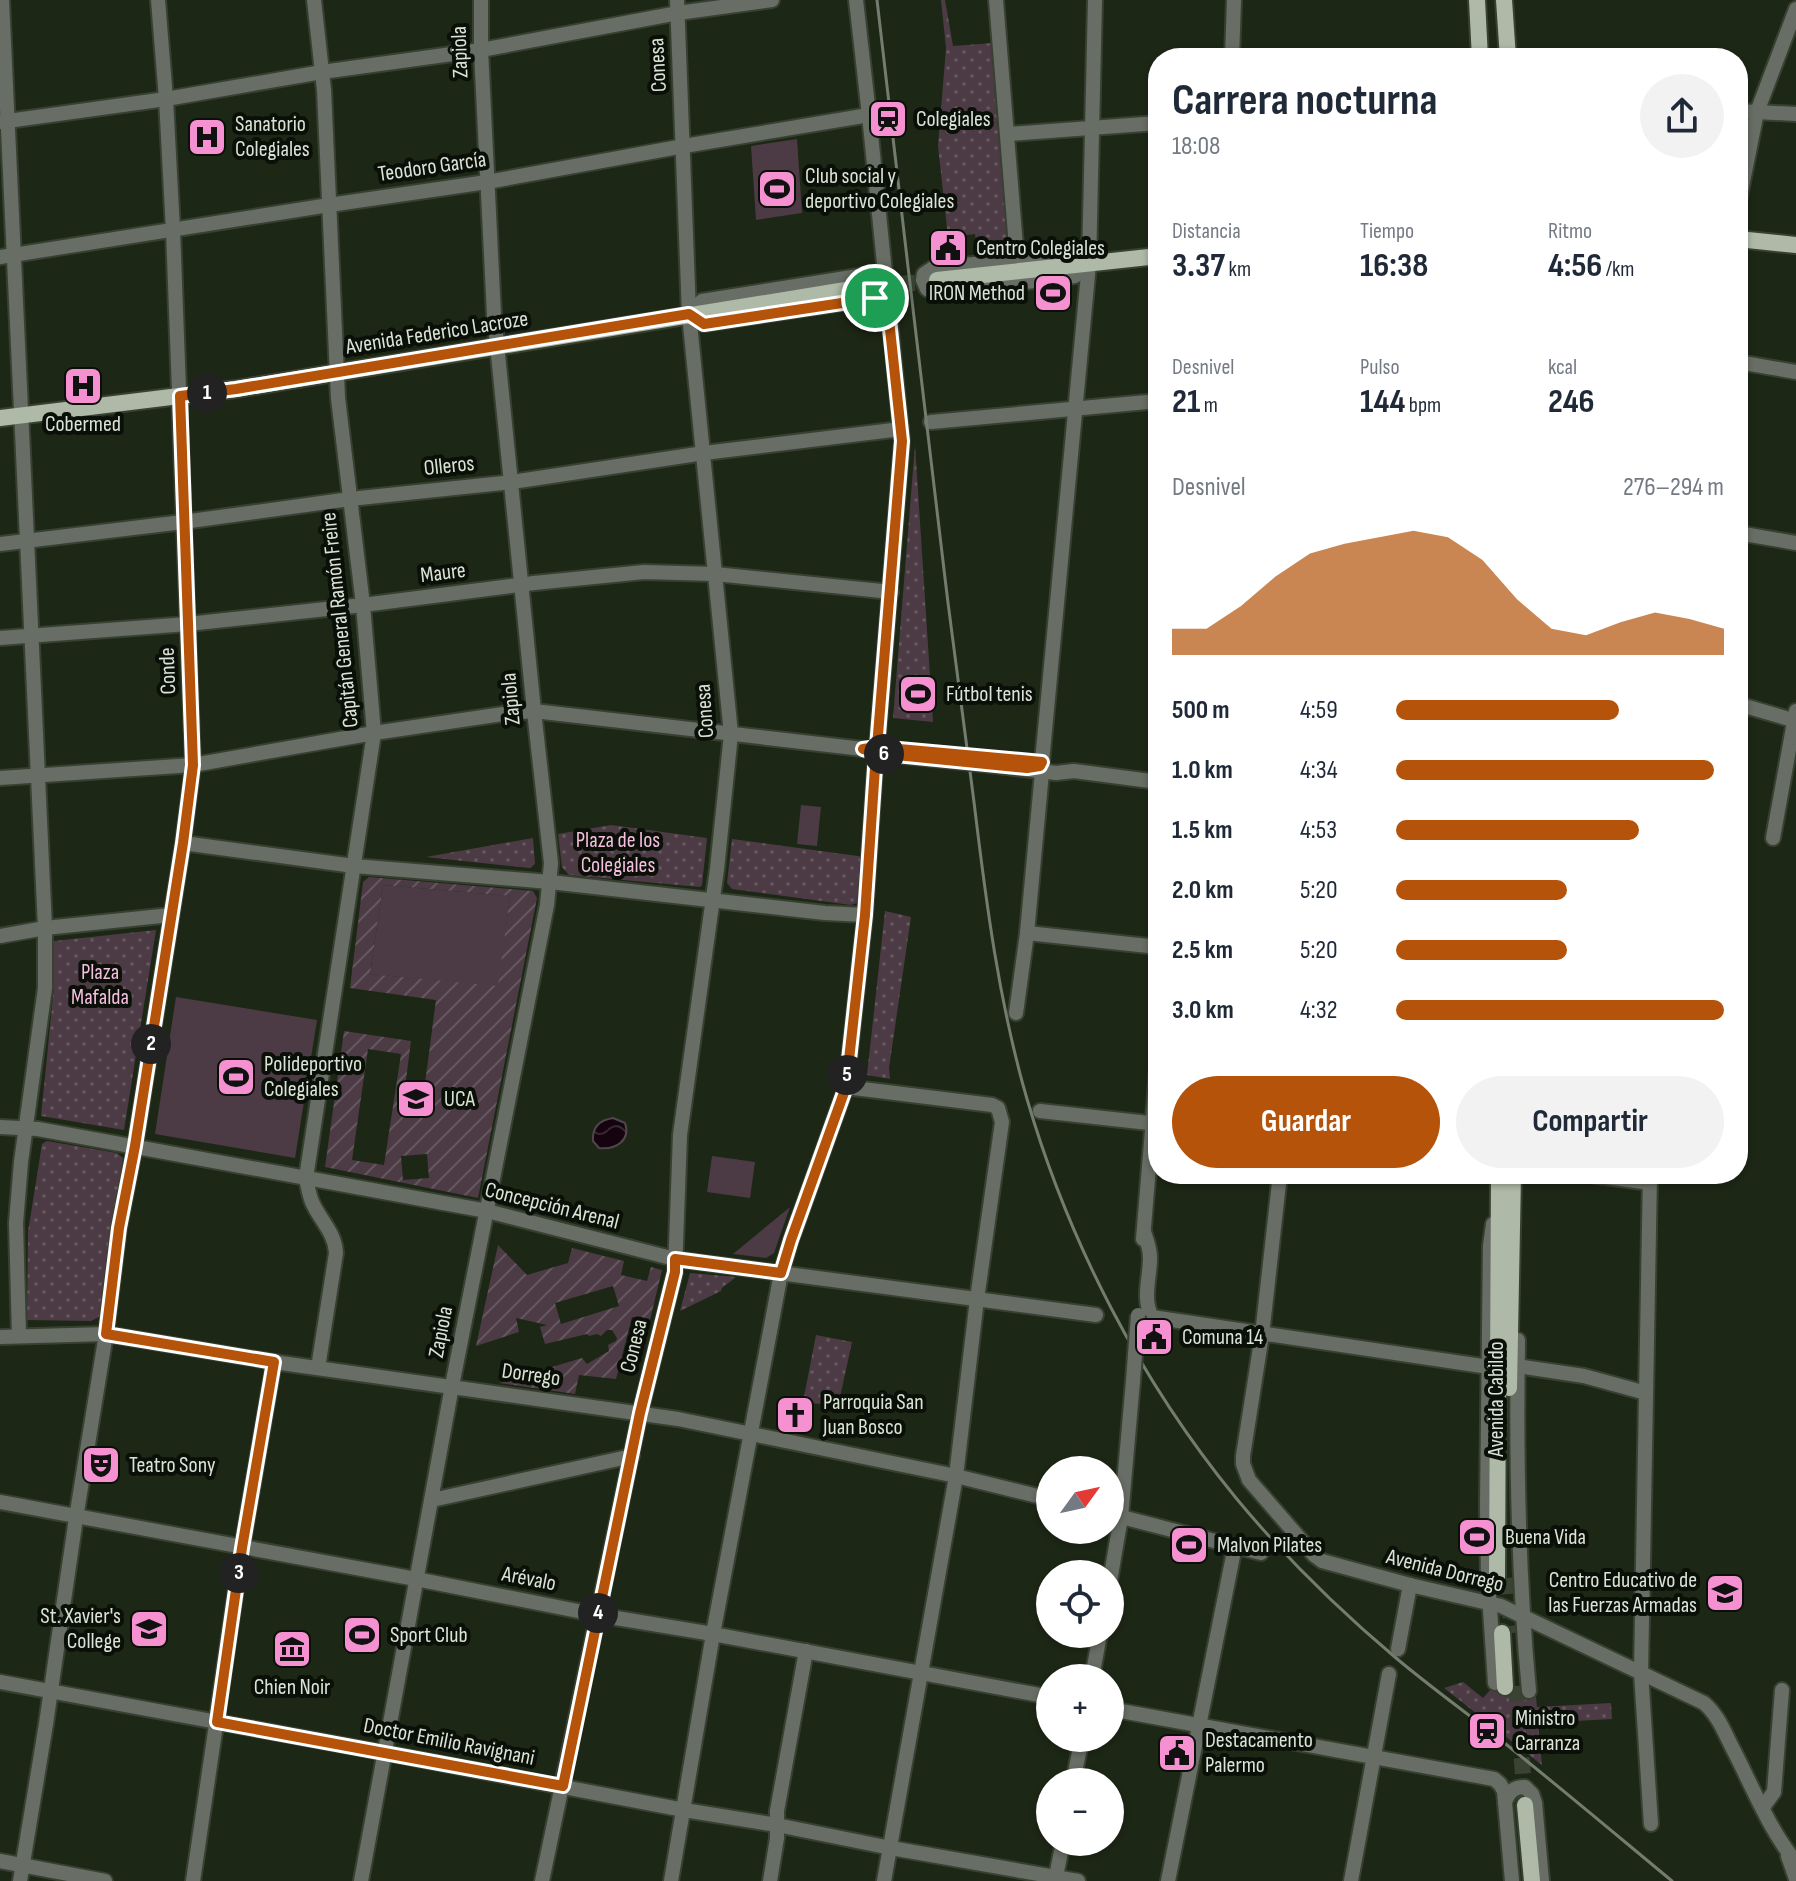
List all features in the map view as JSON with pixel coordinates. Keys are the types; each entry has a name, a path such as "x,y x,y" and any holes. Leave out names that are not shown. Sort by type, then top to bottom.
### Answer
{"main road":[{"path":"1477,0 1479,48"},
{"path":"1504,0 1507,48"},
{"path":"1748,240 1796,245"},
{"path":"937,280 1148,257"},
{"name":"Avenida Federico Lacroze","path":"0,418 236,389 689,314 877,295"},
{"path":"1502,1579 1507,1184"},
{"path":"1507,1633 1511,1687"},
{"path":"1520,1804 1522,1881"},
{"path":"1520,1804 1532,1881"}],"street":[{"path":"2,0 7,256 21,416 45,928 45,988 21,1162 16,1223 19,1336"},
{"name":"Conde","path":"20,1881 193,765 173,230 158,0"},
{"name":"Capitán General Ramón Freire","path":"314,0 322,72 335,371 363,605 374,733 306,1178 313,1203 335,1243 336,1253 318,1368"},
{"name":"Zapiola","path":"361,1881 452,1386 550,882 551,863 497,347 481,0"},
{"path":"3,121 481,50 677,7 772,0"},
{"path":"671,1881 713,1634 781,1273 846,1087 865,915 872,750 891,592 902,441 877,295 869,115 856,0"},
{"path":"996,0 1017,259"},
{"path":"1016,1013 1027,933 1037,767 1089,264 1095,0"},
{"path":"1232,48 1234,0"},
{"name":"Conesa","path":"542,1881 640,1413 675,1272 680,1135 713,899 731,734 689,314 677,7"},
{"path":"1748,157 1757,112 1796,9"},
{"path":"1748,112 1796,114"},
{"name":"Teodoro García","path":"7,256 487,182 869,115"},
{"path":"1008,134 1148,124"},
{"path":"1076,254 1089,264 1075,276 952,292 931,292 924,284 924,274 933,268 1076,254"},
{"path":"1748,364 1796,372"},
{"path":"931,422 1148,402"},
{"name":"Olleros","path":"0,544 350,499 512,482 704,453 901,429"},
{"path":"1748,535 1796,543"},
{"name":"Maure","path":"0,638 188,624 644,572 715,574 891,592"},
{"path":"1748,706 1796,717 1773,838"},
{"path":"0,778 193,765 374,733 534,711 1037,767 1056,773 1074,771 1148,781"},
{"path":"183,843 354,866 550,882 865,915"},
{"path":"0,936 45,928 171,915"},
{"path":"1027,933 1148,946"},
{"path":"846,1087 986,1104 998,1108 1002,1122 956,1476 884,1881"},
{"path":"1040,1111 1148,1123"},
{"name":"Concepción Arenal","path":"0,1127 26,1128 135,1146 487,1211 675,1259 1096,1315"},
{"path":"1124,1486 1129,1388 1144,1315 1144,1232 1149,1184"},
{"path":"1262,1335 1279,1184"},
{"name":"Avenida Cabildo","path":"1505,1184 1490,1246 1487,1504 1490,1603 1511,1687"},
{"name":"Avenida Cabildo","path":"1508,1184 1519,1264 1518,1506 1522,1616 1511,1687"},
{"path":"1650,1184 1641,1673 1651,1824"},
{"path":"1144,1315 1157,1320 1489,1367"},
{"name":"Dorrego","path":"0,1337 106,1334 274,1362 640,1413 750,1433 1036,1496"},
{"name":"Avenida Dorrego","path":"1262,1335 1243,1456 1245,1473 1314,1555 1322,1561 1490,1603 1694,1697 1712,1710 1791,1856 1796,1879"},
{"path":"193,1881 242,1548 274,1362"},
{"path":"1517,1366 1584,1376 1646,1393"},
{"path":"432,1500 632,1456"},
{"name":"Arévalo","path":"0,1502 1036,1694"},
{"path":"1124,1518 1261,1553"},
{"path":"1168,1881 1235,1546"},
{"path":"1398,1649 1410,1585"},
{"path":"770,1881 777,1838 777,1811 806,1651"},
{"path":"1351,1881 1389,1674"},
{"name":"Doctor Emilio Ravignani","path":"0,1682 1078,1881"},
{"path":"1763,1807 1774,1792 1782,1690"},
{"path":"1124,1712 1494,1779 1520,1804 1542,1881"},
{"path":"1512,1881 1520,1804"},
{"path":"1056,1879 1060,1856"},
{"path":"0,1861 105,1881"}],"green space":[{"path":"941,0 945,0 953,46 993,43 1008,252 978,256 975,234 948,237 938,146 946,48"},
{"name":"Club social y deportivo Colegiales","path":"797,139 802,213 756,220 751,146"},
{"path":"915,445 933,722 893,718"},
{"path":"801,805 821,807 817,846 797,844"},
{"name":"Plaza de los Colegiales","path":"611,825 707,838 702,885 569,875 562,867 558,834"},
{"name":"Plaza de los Colegiales","path":"533,838 535,864 530,868 426,857"},
{"path":"732,839 865,857 860,902 851,905 732,889 727,883"},
{"path":"369,877 533,891 537,898 478,1198 325,1167 344,1031 411,1041 403,1103 422,1106 436,1000 350,988 363,882","holes":["383,885 510,896 498,986 370,974","368,1049 401,1054 384,1165 352,1160","427,1154 429,1178 403,1180 401,1156"]},
{"path":"383,885 510,896 499,987 370,974"},
{"path":"885,911 911,917 889,1068 890,1079 867,1075"},
{"name":"Plaza Mafalda","path":"156,930 124,1130 41,1116 54,987 54,941"},
{"name":"Polideportivo Colegiales","path":"176,997 317,1020 295,1158 155,1134"},
{"path":"47,1141 117,1153 123,1158 101,1316 91,1321 27,1320 28,1232 42,1144"},
{"path":"712,1156 755,1162 750,1198 707,1192"},
{"path":"790,1207 774,1253 766,1258 733,1254"},
{"path":"498,1245 527,1275 568,1263 572,1248 624,1261 621,1275 647,1281 651,1267 662,1270 650,1320 632,1317 616,1379 579,1375 575,1394 499,1383 582,1358 587,1364 609,1351 608,1345 617,1338 612,1330 601,1336 587,1334 545,1344 540,1327 547,1325 516,1318 519,1332 476,1346","holes":["613,1286 619,1306 561,1324 555,1303"]},
{"path":"690,1273 736,1277 721,1291 680,1311"},
{"path":"816,1335 852,1342 838,1406 803,1402"},
{"path":"1463,1682 1483,1698 1491,1689 1535,1686 1537,1707 1611,1703 1612,1719 1538,1723 1542,1765 1444,1688"}],"water":[{"path":"613,1118 625,1123 626,1135 616,1146 599,1148 593,1141 595,1128 604,1120"}],"tunnel":[{"path":"875,286 935,281"},
{"path":"1507,1578 1512,1633"},
{"path":"1516,1686 1525,1800"}],"railway":[{"path":"877,0 948,606 989,915 1017,1063 1044,1153 1064,1206 1139,1359 1201,1453 1273,1541 1396,1658 1672,1881"}],"place":[{"name":"Colegiales","path":"888,119"},
{"name":"Sanatorio Colegiales","path":"207,137"},
{"name":"Club social y deportivo Colegiales","path":"777,189"},
{"name":"Centro Colegiales","path":"948,248"},
{"name":"IRON Method","path":"1053,293"},
{"name":"Cobermed","path":"83,386"},
{"name":"Fútbol tenis","path":"918,694"},
{"name":"Polideportivo Colegiales","path":"236,1077"},
{"name":"UCA","path":"416,1099"},
{"name":"Comuna 14","path":"1154,1337"},
{"name":"Parroquia San Juan Bosco","path":"795,1415"},
{"name":"Teatro Sony","path":"101,1465"},
{"name":"Buena Vida","path":"1477,1537"},
{"name":"Malvon Pilates","path":"1189,1545"},
{"name":"Centro Educativo de las Fuerzas Armadas","path":"1725,1593"},
{"name":"St. Xavier's College","path":"149,1629"},
{"name":"Sport Club","path":"362,1635"},
{"name":"Chien Noir","path":"292,1649"},
{"name":"Ministro Carranza","path":"1487,1731"},
{"name":"Destacamento Palermo","path":"1177,1753"}],"route":[{"path":"875,298 704,324 689,314 180,396 193,765 135,1146 119,1228 106,1334 274,1362 242,1548 217,1722 563,1786 640,1413 675,1272 675,1259 781,1273 846,1087 865,915 876,753 863,749 877,747 1042,762 1040,766 1027,768 876,753 863,749 877,747 902,441 887,301 875,298"}]}
